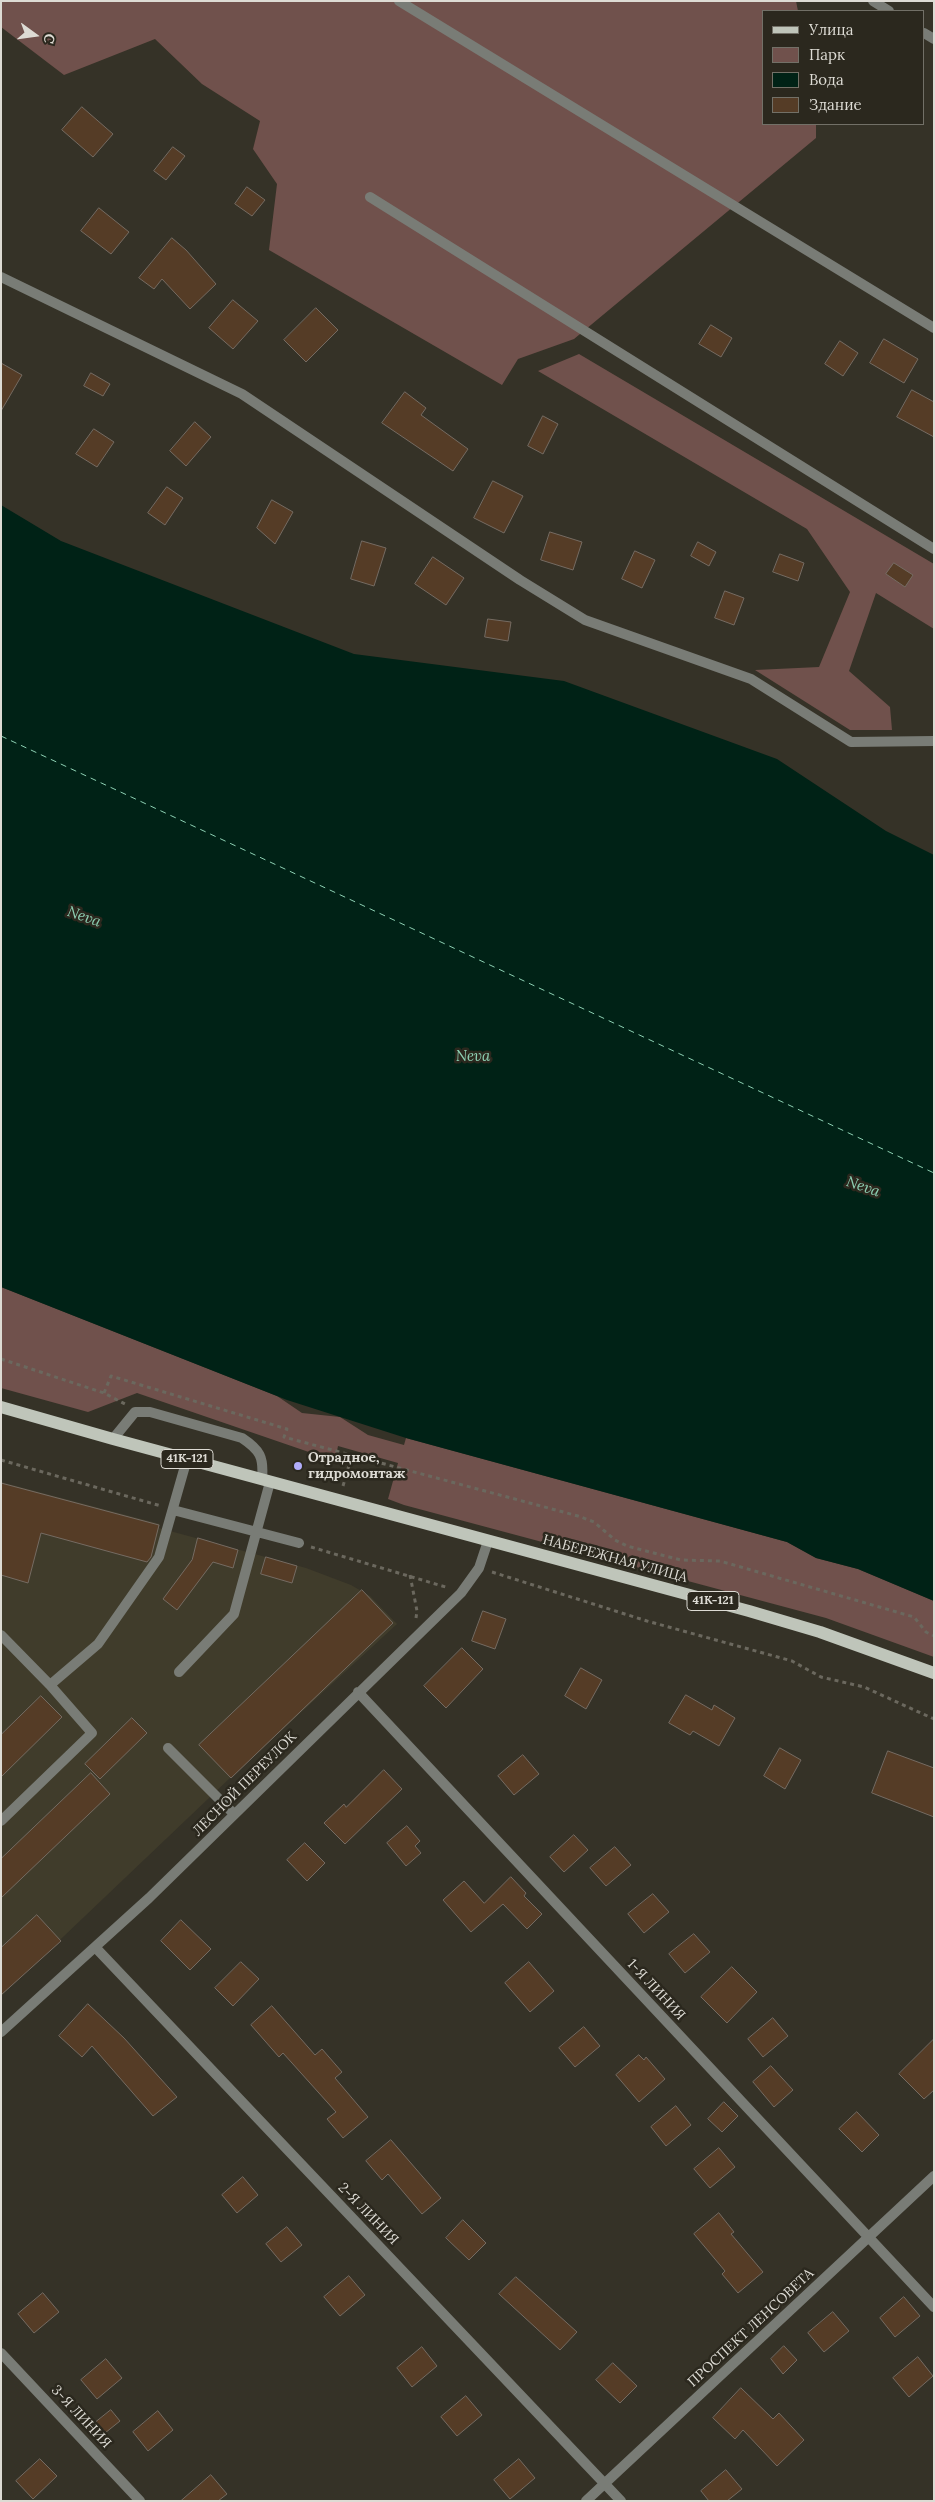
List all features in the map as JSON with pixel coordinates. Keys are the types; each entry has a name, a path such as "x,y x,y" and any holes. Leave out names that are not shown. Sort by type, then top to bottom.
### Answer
{"main road":[{"name":"41К-121","path":"1,1407 113,1440 488,1541"},
{"name":"НАБЕРЕЖНАЯ УЛИЦА","path":"488,1541 820,1632 934,1673"}],"street":[{"path":"399,1 934,328"},
{"path":"872,1 887,10"},
{"path":"370,197 934,549"},
{"path":"1,277 242,394 520,580 584,620 751,679 851,742 934,740"},
{"path":"113,1440 135,1412 150,1412 242,1438 253,1446 264,1462 266,1480 258,1532 234,1614 179,1672"},
{"path":"50,1685 98,1644 159,1557 174,1510 187,1459"},
{"path":"174,1510 299,1543"},
{"name":"ЛЕСНОЙ ПЕРЕУЛОК","path":"1,2032 149,1898 461,1593 479,1568 488,1541"},
{"path":"1,1635 50,1685 92,1733 1,1821"},
{"name":"1-Я ЛИНИЯ","path":"358,1692 934,2307"},
{"path":"168,1748 234,1814"},
{"name":"2-Я ЛИНИЯ","path":"95,1947 621,2501"},
{"name":"ПРОСПЕКТ ЛЕНСОВЕТА","path":"586,2501 934,2176"},
{"name":"3-Я ЛИНИЯ","path":"1,2353 140,2501"}],"path":[{"path":"1,1359 104,1393 116,1398 135,1412"},
{"path":"104,1393 111,1376 286,1429 284,1437 578,1516 594,1522 615,1540 627,1546 682,1560 720,1561 914,1617 926,1632 934,1636"},
{"path":"1,1460 174,1510"},
{"path":"299,1543 440,1583 461,1593"},
{"path":"479,1568 647,1620 792,1661 821,1677 864,1687 934,1719"},
{"path":"410,1575 417,1611 414,1638"}],"shaded area":[{"path":"1,1482 160,1524 159,1528 306,1568 351,1585 370,1596 397,1624 230,1778 1,1996"}],"green space":[{"path":"1,1 796,1 798,10 762,10 762,125 816,125 816,138 574,339 518,359 502,385 269,250 277,184 253,149 260,121 202,84 155,39 64,75 1,27"},
{"path":"579,354 934,564 934,629 876,593 849,671 890,707 892,730 850,730 755,670 819,667 850,592 807,529 538,371"},
{"path":"1,1287 277,1396 302,1413 340,1417 368,1435 404,1445 406,1438 787,1542 816,1558 858,1569 934,1601 934,1657 826,1618 404,1505 388,1499 398,1463 338,1446 335,1461 137,1393 88,1412 1,1388"}],"water":[{"name":"Neva","path":"1,505 61,541 354,654 564,681 777,759 886,831 934,855 934,1601 858,1569 816,1558 787,1542 406,1438 287,1400 1,1287"}],"building":[{"path":"82,107 113,134 93,157 62,130"},
{"path":"173,147 185,156 166,180 154,171"},
{"path":"247,187 265,200 252,216 235,204"},
{"path":"99,208 129,232 111,254 81,231"},
{"path":"172,238 186,250 216,284 190,309 162,279 154,289 139,278"},
{"path":"233,300 258,321 233,349 209,328"},
{"path":"316,308 338,330 306,362 284,340"},
{"path":"711,325 732,338 721,357 699,344"},
{"path":"884,339 918,359 904,383 870,363"},
{"path":"840,341 858,353 843,376 825,364"},
{"path":"1,363 22,375 1,411"},
{"path":"91,373 110,384 103,396 84,386"},
{"path":"912,390 934,402 934,437 897,417"},
{"path":"405,392 426,408 421,415 468,449 453,471 382,423"},
{"path":"543,416 558,424 543,454 528,446"},
{"path":"195,422 211,437 186,466 170,451"},
{"path":"94,429 114,442 97,467 76,454"},
{"path":"493,481 523,496 504,533 474,518"},
{"path":"167,487 183,498 165,525 148,513"},
{"path":"272,500 293,512 275,544 257,528"},
{"path":"550,532 582,542 573,570 541,560"},
{"path":"362,541 386,548 374,586 351,579"},
{"path":"698,542 716,552 709,566 691,556"},
{"path":"635,551 655,560 642,588 622,579"},
{"path":"780,554 804,563 798,581 773,572"},
{"path":"433,557 464,578 446,605 415,584"},
{"path":"894,563 913,575 905,587 886,574"},
{"path":"725,591 744,598 734,625 715,618"},
{"path":"488,619 511,622 508,641 485,637"},
{"path":"1,1483 159,1525 151,1557 147,1562 41,1533 28,1583 1,1575"},
{"path":"198,1538 238,1550 233,1568 213,1562 177,1610 163,1599 192,1560"},
{"path":"266,1557 297,1566 292,1583 261,1574"},
{"path":"362,1590 393,1623 231,1778 199,1745"},
{"path":"483,1611 506,1619 495,1649 472,1641"},
{"path":"462,1648 483,1669 446,1708 424,1686"},
{"path":"581,1668 602,1680 586,1709 565,1696"},
{"path":"686,1695 712,1710 714,1705 735,1718 719,1746 693,1731 690,1735 669,1723"},
{"path":"41,1696 62,1717 1,1777 1,1735"},
{"path":"132,1718 147,1733 100,1779 85,1764"},
{"path":"780,1748 801,1760 785,1789 764,1776"},
{"path":"888,1751 934,1768 934,1817 872,1793"},
{"path":"523,1755 539,1774 514,1795 498,1776"},
{"path":"384,1770 402,1789 345,1844 324,1823 344,1804 346,1807"},
{"path":"91,1773 110,1794 1,1898 1,1859"},
{"path":"407,1826 420,1841 415,1846 421,1853 406,1866 387,1843"},
{"path":"574,1835 588,1850 564,1872 550,1857"},
{"path":"305,1843 325,1863 307,1881 287,1860"},
{"path":"615,1847 631,1865 606,1886 590,1868"},
{"path":"511,1877 526,1893 524,1896 542,1914 527,1929 503,1904 471,1932 443,1900 464,1881 484,1903"},
{"path":"653,1894 669,1912 644,1933 628,1914"},
{"path":"37,1915 61,1941 1,1995 1,1948"},
{"path":"181,1920 211,1949 190,1970 161,1941"},
{"path":"694,1934 710,1952 685,1973 669,1954"},
{"path":"241,1962 259,1979 233,2006 215,1988"},
{"path":"529,1962 554,1991 530,2012 505,1983"},
{"path":"732,1967 757,1992 727,2023 701,1997"},
{"path":"88,2004 124,2038 177,2097 153,2116 92,2046 82,2057 59,2036"},
{"path":"272,2006 315,2055 322,2049 342,2072 335,2078 368,2117 343,2138 327,2119 336,2112 283,2053 279,2057 251,2025"},
{"path":"773,2018 788,2036 763,2057 748,2039"},
{"path":"584,2027 600,2046 575,2067 559,2048"},
{"path":"934,2039 934,2090 924,2099 899,2074"},
{"path":"639,2055 644,2060 646,2057 665,2079 639,2102 616,2075"},
{"path":"771,2066 793,2090 774,2107 753,2082"},
{"path":"724,2102 738,2116 722,2132 708,2119"},
{"path":"676,2106 691,2125 666,2146 651,2127"},
{"path":"857,2112 879,2135 862,2152 839,2129"},
{"path":"391,2140 441,2198 422,2214 388,2174 382,2180 366,2161"},
{"path":"719,2148 735,2167 710,2188 694,2169"},
{"path":"243,2177 258,2195 237,2213 222,2195"},
{"path":"719,2213 734,2232 731,2234 763,2272 738,2293 722,2274 725,2271 694,2234"},
{"path":"463,2220 486,2243 469,2260 446,2238"},
{"path":"287,2227 302,2245 281,2262 266,2244"},
{"path":"349,2276 365,2295 340,2316 324,2297"},
{"path":"516,2277 577,2332 560,2350 499,2294"},
{"path":"43,2293 59,2312 34,2333 18,2314"},
{"path":"904,2297 920,2316 895,2337 880,2318"},
{"path":"833,2312 849,2331 824,2352 808,2333"},
{"path":"784,2346 797,2360 783,2374 771,2359"},
{"path":"422,2347 437,2366 412,2387 397,2368"},
{"path":"918,2357 933,2376 909,2397 893,2378"},
{"path":"106,2359 122,2378 97,2399 81,2380"},
{"path":"613,2363 637,2386 620,2403 596,2380"},
{"path":"741,2388 773,2419 779,2413 804,2440 777,2466 743,2430 735,2439 713,2418"},
{"path":"466,2396 482,2415 457,2436 441,2417"},
{"path":"111,2410 120,2421 105,2433 96,2422"},
{"path":"158,2411 173,2430 148,2451 133,2432"},
{"path":"40,2459 57,2476 33,2499 16,2481"},
{"path":"519,2459 535,2478 510,2499 494,2480"},
{"path":"726,2470 742,2489 727,2501 709,2501 701,2491"},
{"path":"211,2475 227,2494 218,2501 181,2501"}],"ferry route":[{"path":"1,736 934,1173"}],"place":[{"name":"Отрадное, гидромонтаж","path":"298,1466"}]}
